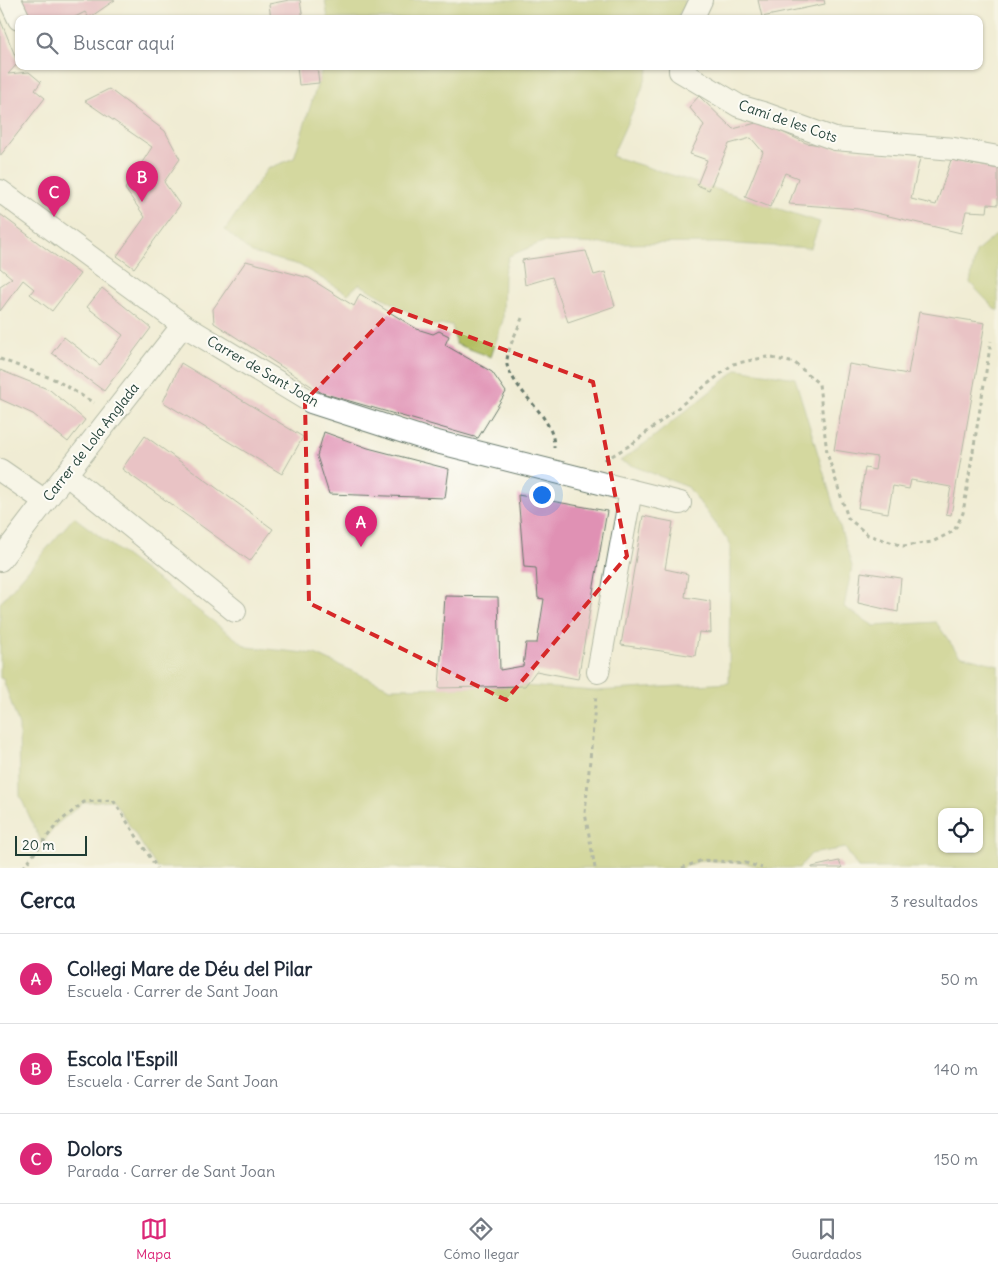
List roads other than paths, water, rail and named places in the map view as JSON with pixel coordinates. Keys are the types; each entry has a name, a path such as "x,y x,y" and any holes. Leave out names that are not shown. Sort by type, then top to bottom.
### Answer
{"street":[{"path":"10,0 17,15"},
{"path":"694,15 701,0"},
{"name":"Camí de les Cots","path":"680,70 739,106 835,139 954,149 998,156"},
{"name":"Carrer de Sant Joan","path":"0,191 183,325 311,402 429,440 680,503"},
{"name":"Carrer de Lola Anglada","path":"0,560 183,325"},
{"path":"0,470 45,500"},
{"path":"66,474 235,611"},
{"path":"598,672 631,491"}],"place":[{"name":"Escola l'Espill","path":"142,202"},
{"name":"Dolors","path":"54,217"},
{"name":"Col·legi Mare de Déu del Pilar","path":"361,547"}]}
